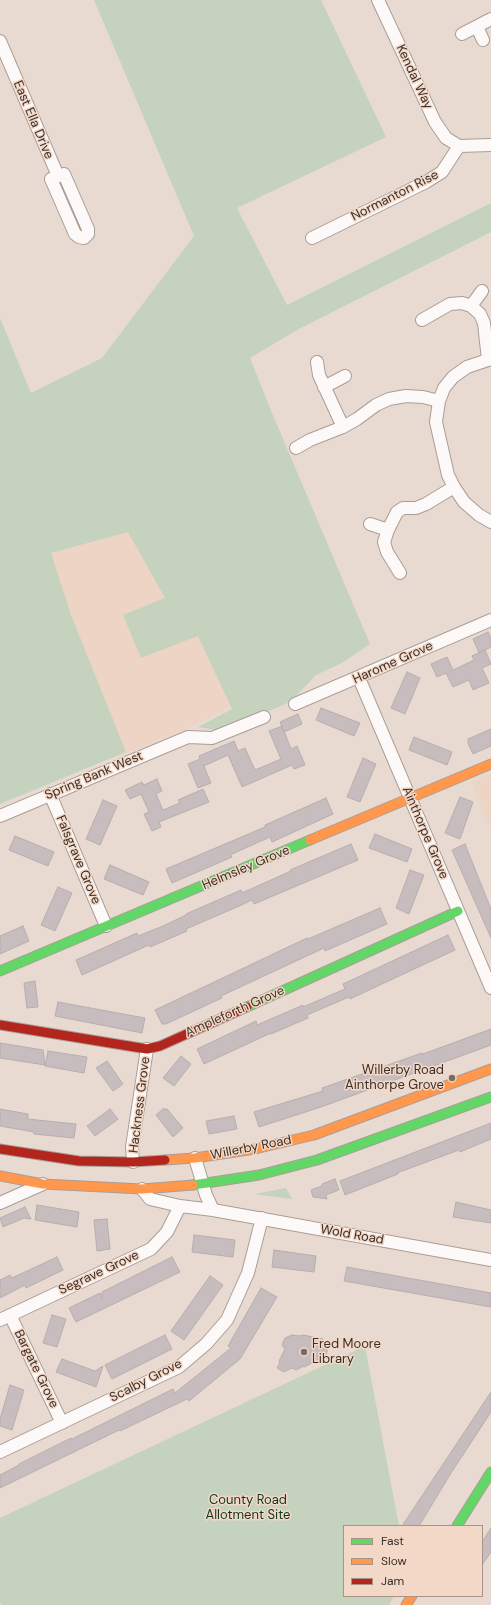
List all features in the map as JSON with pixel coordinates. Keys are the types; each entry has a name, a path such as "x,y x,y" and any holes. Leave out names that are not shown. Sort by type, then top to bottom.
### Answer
{"street":[{"name":"Kendal Way","path":"378,0 435,122 446,138 459,146"},
{"path":"462,34 491,19"},
{"path":"477,27 483,40"},
{"name":"East Ella Drive","path":"0,41 58,176"},
{"path":"459,146 491,146"},
{"name":"Normanton Rise","path":"312,238 426,182 442,172 459,146"},
{"name":"East Ella Drive","path":"64,174 88,229 88,234 84,238 75,234 51,179 58,176 64,174"},
{"path":"472,306 482,290"},
{"path":"422,320 450,304 462,304 472,306 480,314 484,323 489,360 467,367 453,377 444,388 439,401 436,422 448,475 454,487 464,502 479,515 491,522"},
{"path":"317,362 319,375 344,427"},
{"path":"324,387 345,376"},
{"path":"296,448 310,440 344,427 389,399 406,396 423,397 439,401"},
{"path":"400,573 387,552 384,542 397,512 404,508 416,508 426,504 454,487"},
{"path":"370,524 388,530"},
{"name":"Harome Grove","path":"295,704 359,678 373,670 491,620"},
{"name":"Ainthorpe Grove","path":"359,678 491,988"},
{"name":"Spring Bank West","path":"0,816 188,737 212,738 264,717"},
{"name":"Helmsley Grove","path":"0,971 491,764"},
{"name":"Falsgrave Grove","path":"50,794 106,926"},
{"name":"Ampleforth Grove","path":"0,1024 147,1049 160,1046 458,911"},
{"name":"Hackness Grove","path":"133,1162 132,1147 147,1049"},
{"name":"Willerby Road","path":"0,1149 79,1161 133,1162 195,1158 255,1150 314,1135 491,1069"},
{"name":"Willerby Road","path":"0,1176 43,1184 142,1189 203,1184 259,1175 317,1160 491,1097"},
{"path":"195,1158 206,1195 213,1210"},
{"path":"0,1203 43,1184"},
{"name":"Wold Road","path":"142,1189 150,1199 180,1206 262,1218 491,1260"},
{"name":"Segrave Grove","path":"5,1318 151,1249 167,1232 180,1206"},
{"name":"Scalby Grove","path":"0,1452 180,1367 206,1344 227,1320 248,1274 262,1218"},
{"name":"Bargate Grove","path":"5,1318 62,1422"},
{"path":"458,1525 491,1472"}],"shaded area":[{"path":"151,476 241,702 184,730 117,757 19,547"},
{"path":"491,773 491,830 471,782"}],"green space":[{"path":"94,0 321,0 386,137 237,208 287,305 491,203 491,232 299,329 250,358 370,644 342,663 316,675 290,702 242,723 216,730 198,727 232,709 198,636 141,658 123,615 165,598 128,532 51,553 71,615 126,752 0,804 0,318 31,393 102,358 194,236"},
{"path":"286,1188 292,1199 255,1194"},
{"name":"County Road Allotment Site","path":"365,1346 399,1525 343,1525 343,1597 393,1597 389,1605 2,1605 0,1603 0,1518"}],"building":[{"path":"488,632 491,638 491,647 479,653 473,639"},
{"path":"485,650 491,664 482,668 489,683 473,690 469,680 453,687 446,673 437,677 431,664 447,657 453,670 474,660 472,656"},
{"path":"407,672 420,678 405,714 391,708"},
{"path":"321,708 360,723 354,736 316,720"},
{"path":"298,714 302,724 284,732 280,722"},
{"path":"282,726 291,749 297,746 305,765 294,769 292,765 242,787 228,755 204,766 203,764 211,783 198,788 188,764 200,759 199,756 234,741 238,751 245,748 255,770 281,759 269,731"},
{"path":"491,729 491,746 473,754 468,743 468,739"},
{"path":"414,737 452,752 447,765 409,750"},
{"path":"363,758 376,764 360,802 347,797"},
{"path":"157,779 162,791 156,794 163,810 180,803 178,800 203,789 209,802 159,822 161,827 152,831 144,814 149,812 141,794 130,799 125,790 142,782 144,785"},
{"path":"460,797 473,802 460,839 445,833"},
{"path":"326,798 333,814 272,842 270,837 230,855 232,857 172,883 166,869 265,827 265,825"},
{"path":"103,800 117,806 100,845 86,839"},
{"path":"375,834 412,849 407,862 369,848"},
{"path":"15,836 54,852 48,866 9,850"},
{"path":"351,844 358,860 254,904 252,900 186,929 187,931 178,935 150,947 149,945 82,975 76,960 137,933 138,936 163,926 186,914 241,890 242,893 291,871 290,870"},
{"path":"465,844 491,909 491,938 452,850"},
{"path":"110,865 149,882 143,895 104,879"},
{"path":"410,870 424,875 409,914 396,908"},
{"path":"58,887 72,893 55,931 41,925"},
{"path":"380,908 387,924 325,951 324,948 221,996 222,998 166,1024 162,1024 155,1010 307,938 308,939"},
{"path":"23,926 29,941 0,954 0,936"},
{"path":"448,935 455,950 350,999 349,997 307,1015 308,1018 271,1033 204,1064 197,1049 256,1021 257,1025 345,989 343,984"},
{"path":"35,981 38,1007 27,1008 24,983"},
{"path":"58,1002 145,1018 142,1033 55,1016"},
{"path":"491,1029 491,1045 321,1107 259,1127 254,1112 323,1091 322,1088"},
{"path":"0,1043 43,1050 45,1065 0,1058"},
{"path":"48,1051 87,1057 84,1073 45,1066"},
{"path":"181,1056 191,1064 174,1086 163,1078"},
{"path":"107,1061 123,1084 113,1091 96,1068"},
{"path":"0,1109 28,1114 28,1119 76,1124 74,1138 34,1134 34,1132 0,1126"},
{"path":"110,1109 118,1119 95,1136 87,1126"},
{"path":"163,1109 167,1109 183,1128 173,1137 156,1115"},
{"path":"234,1116 237,1129 209,1134 206,1121"},
{"path":"491,1123 491,1139 460,1152 459,1150 397,1173 398,1174 345,1195 340,1181"},
{"path":"335,1179 339,1190 326,1195 327,1199 313,1197 311,1190"},
{"path":"456,1202 491,1210 491,1223 453,1217"},
{"path":"37,1205 79,1212 77,1227 35,1220"},
{"path":"25,1207 31,1219 24,1218 3,1227 0,1218"},
{"path":"107,1219 110,1249 97,1251 94,1220"},
{"path":"194,1235 235,1240 233,1257 192,1252"},
{"path":"274,1250 316,1256 314,1272 272,1267"},
{"path":"57,1257 63,1270 26,1288 25,1285 0,1298 0,1280 10,1275 12,1278"},
{"path":"172,1257 180,1272 76,1322 69,1308 100,1293 102,1299 102,1292"},
{"path":"347,1267 491,1293 491,1307 344,1281"},
{"path":"210,1276 223,1285 184,1340 171,1331"},
{"path":"261,1288 277,1297 240,1359 189,1401 187,1399 120,1431 119,1430 0,1488 0,1475 19,1464 173,1389 175,1393 231,1348 228,1346"},
{"path":"52,1315 66,1319 57,1347 43,1343"},
{"path":"165,1335 172,1349 112,1379 105,1365"},
{"name":"Fred Moore Library","path":"292,1335 303,1335 323,1339 322,1342 329,1344 326,1355 321,1356 320,1359 296,1370 292,1368 284,1372 277,1368 285,1349 282,1345 285,1338"},
{"path":"62,1359 95,1371 103,1366 96,1387 56,1372"},
{"path":"10,1385 24,1390 12,1430 0,1426 0,1419"},
{"path":"491,1392 491,1412 451,1473 420,1525 403,1525"},
{"path":"491,1528 491,1552 483,1564 483,1540"}],"traffic: fast":[{"path":"0,971 310,840"},
{"path":"247,1007 458,911"},
{"path":"193,1185 259,1175 317,1160 491,1097"},
{"path":"458,1525 491,1472"}],"traffic: slow":[{"path":"310,840 491,764"},
{"path":"165,1160 195,1158 255,1149 314,1135 491,1069"},
{"path":"0,1176 43,1184 142,1189 193,1185"},
{"path":"406,1605 411,1597"}],"traffic: jam":[{"path":"0,1025 147,1049 160,1046 247,1007"},
{"path":"0,1149 79,1161 133,1162 165,1160"}],"place":[{"name":"Willerby Road Ainthorpe Grove","path":"452,1078"},
{"name":"Fred Moore Library","path":"304,1352"}]}
